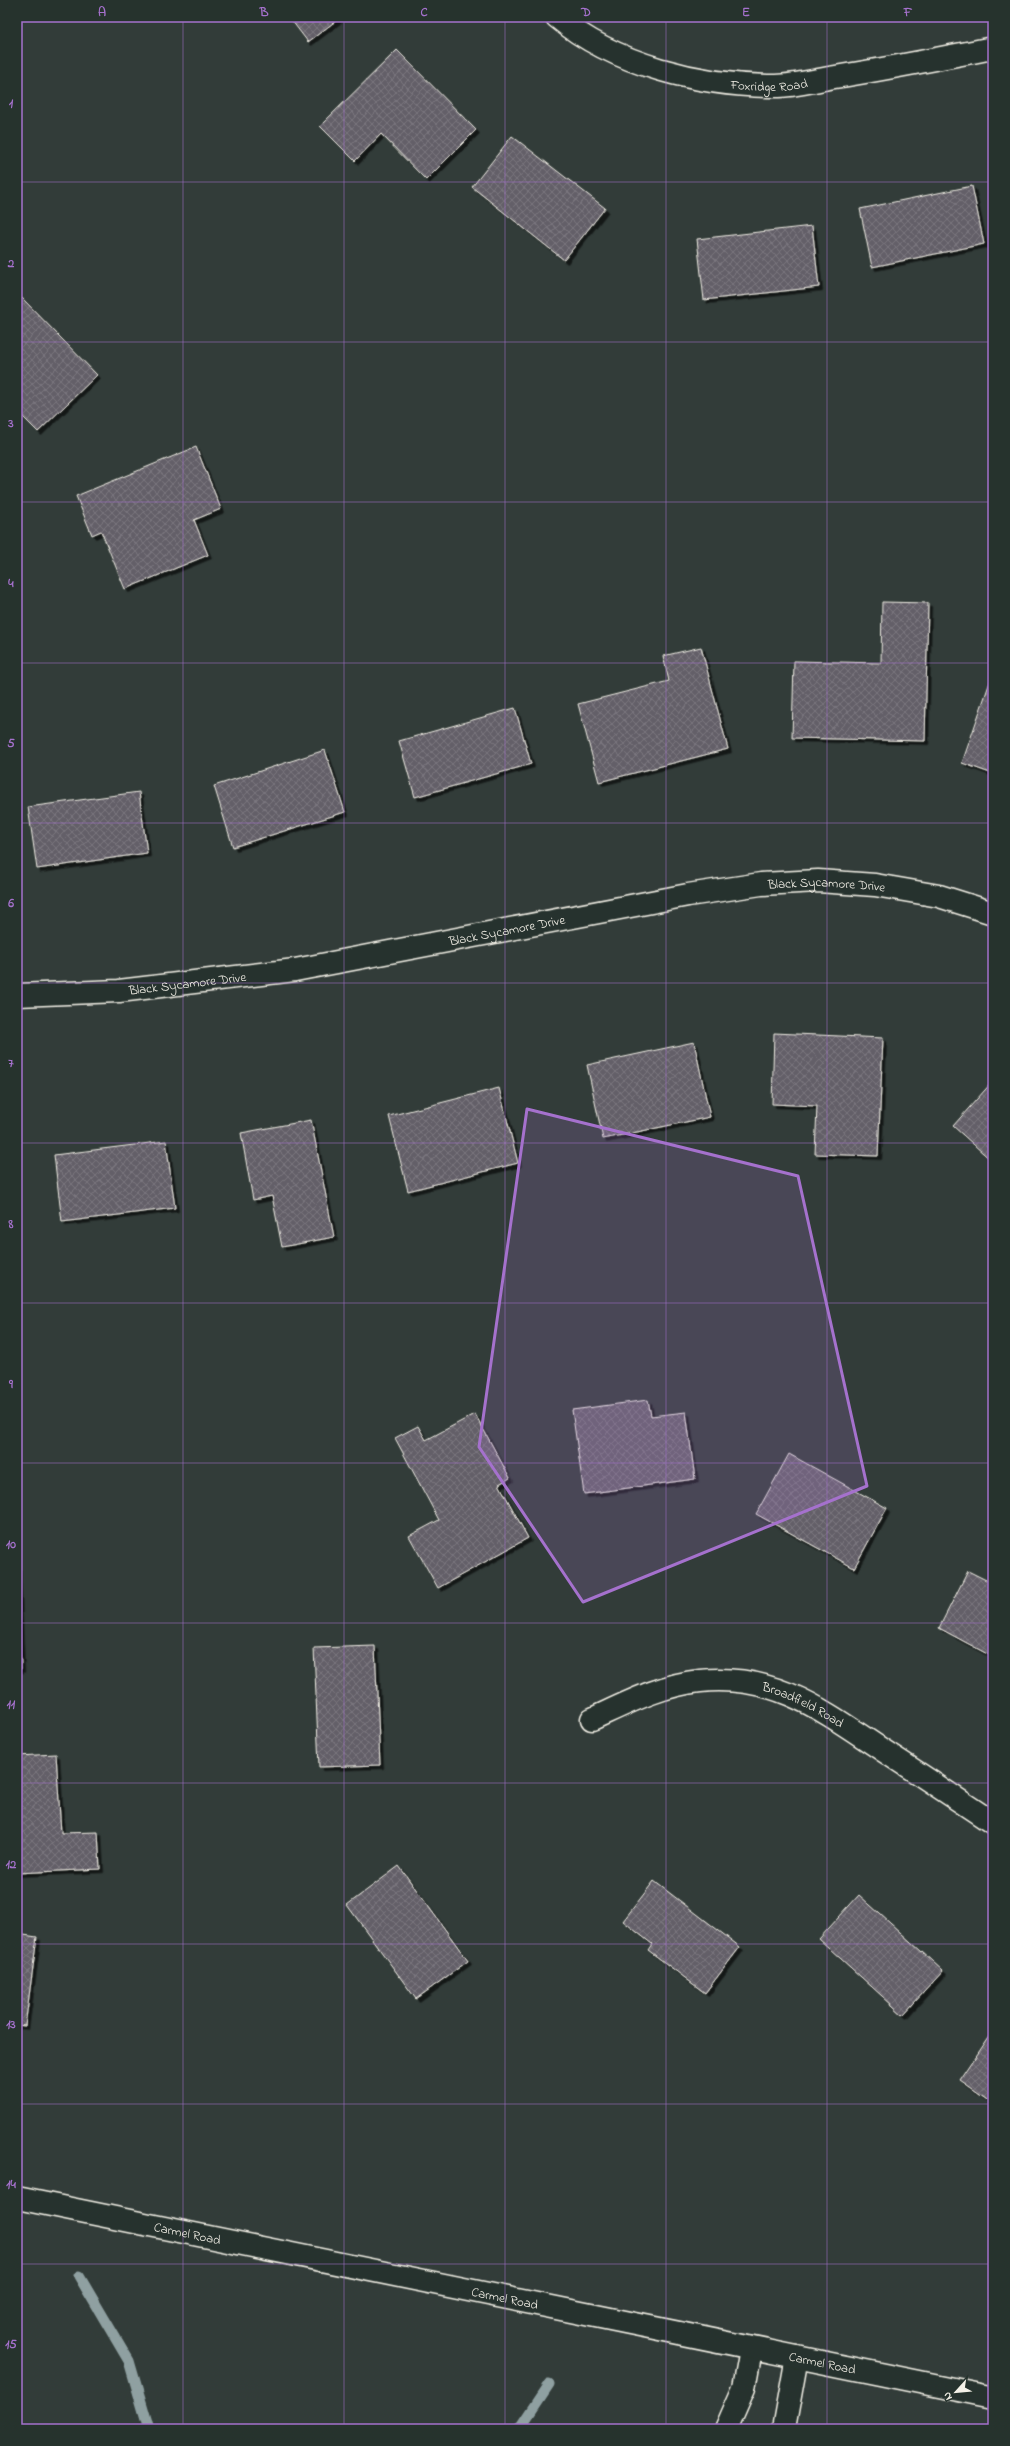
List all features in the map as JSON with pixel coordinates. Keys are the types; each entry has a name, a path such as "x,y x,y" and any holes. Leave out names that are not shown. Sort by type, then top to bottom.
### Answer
{"street":[{"name":"Foxridge Road","path":"557,17 615,53 673,74 714,83 777,86 880,70 993,48"},
{"name":"Black Sycamore Drive","path":"17,995 119,991 295,970 688,895 761,884 818,881 875,885 939,896 993,913"},
{"name":"Broadfield Road","path":"592,1719 649,1692 699,1681 733,1680 765,1686 812,1704 993,1823"},
{"name":"Carmel Road","path":"17,2198 751,2349 993,2397"},
{"path":"726,2429 744,2388 751,2349"},
{"path":"784,2429 797,2357"}],"highlighted area":[{"path":"527,1109 798,1176 867,1486 583,1602 479,1447"}],"building":[{"path":"289,17 341,17 308,42"},
{"path":"397,50 476,130 426,180 381,134 355,161 320,126"},
{"path":"512,136 605,208 564,260 472,187"},
{"path":"972,186 984,244 872,267 860,209"},
{"path":"812,226 819,287 704,300 697,239"},
{"path":"22,298 97,375 38,432 17,411 17,303"},
{"path":"196,447 221,509 194,520 208,555 125,589 101,531 92,535 76,496"},
{"path":"882,602 928,603 925,741 792,738 794,661 881,663"},
{"path":"701,647 728,749 599,782 578,704 669,681 663,656"},
{"path":"993,673 993,774 962,763"},
{"path":"515,708 531,764 415,797 399,741"},
{"path":"325,750 345,812 233,847 214,786"},
{"path":"139,792 147,853 37,869 28,807"},
{"path":"774,1033 883,1038 878,1156 815,1154 817,1106 772,1104"},
{"path":"694,1042 710,1117 603,1139 587,1065"},
{"path":"993,1081 993,1162 953,1126"},
{"path":"499,1088 518,1163 408,1191 389,1116"},
{"path":"311,1120 334,1237 282,1247 272,1196 253,1200 241,1133"},
{"path":"166,1141 175,1208 62,1222 54,1155"},
{"path":"648,1400 651,1416 686,1412 695,1479 584,1494 572,1410"},
{"path":"475,1414 510,1478 499,1484 528,1538 438,1588 409,1536 439,1520 395,1438 418,1426 426,1440"},
{"path":"789,1454 887,1508 854,1568 756,1514"},
{"path":"17,1566 21,1669 17,1669"},
{"path":"968,1571 990,1582 993,1577 993,1657 939,1628"},
{"path":"375,1646 380,1765 319,1767 314,1648"},
{"path":"56,1754 61,1833 98,1832 100,1869 17,1873 17,1756"},
{"path":"399,1866 468,1961 416,1999 347,1905"},
{"path":"654,1881 740,1947 705,1993 648,1950 652,1944 623,1921"},
{"path":"859,1895 943,1971 903,2015 819,1939"},
{"path":"17,1934 37,1937 25,2026 17,2025"},
{"path":"993,2031 993,2103 960,2080"}],"waterway":[{"path":"79,2276 129,2361 149,2429"},
{"path":"519,2429 549,2384"}]}
